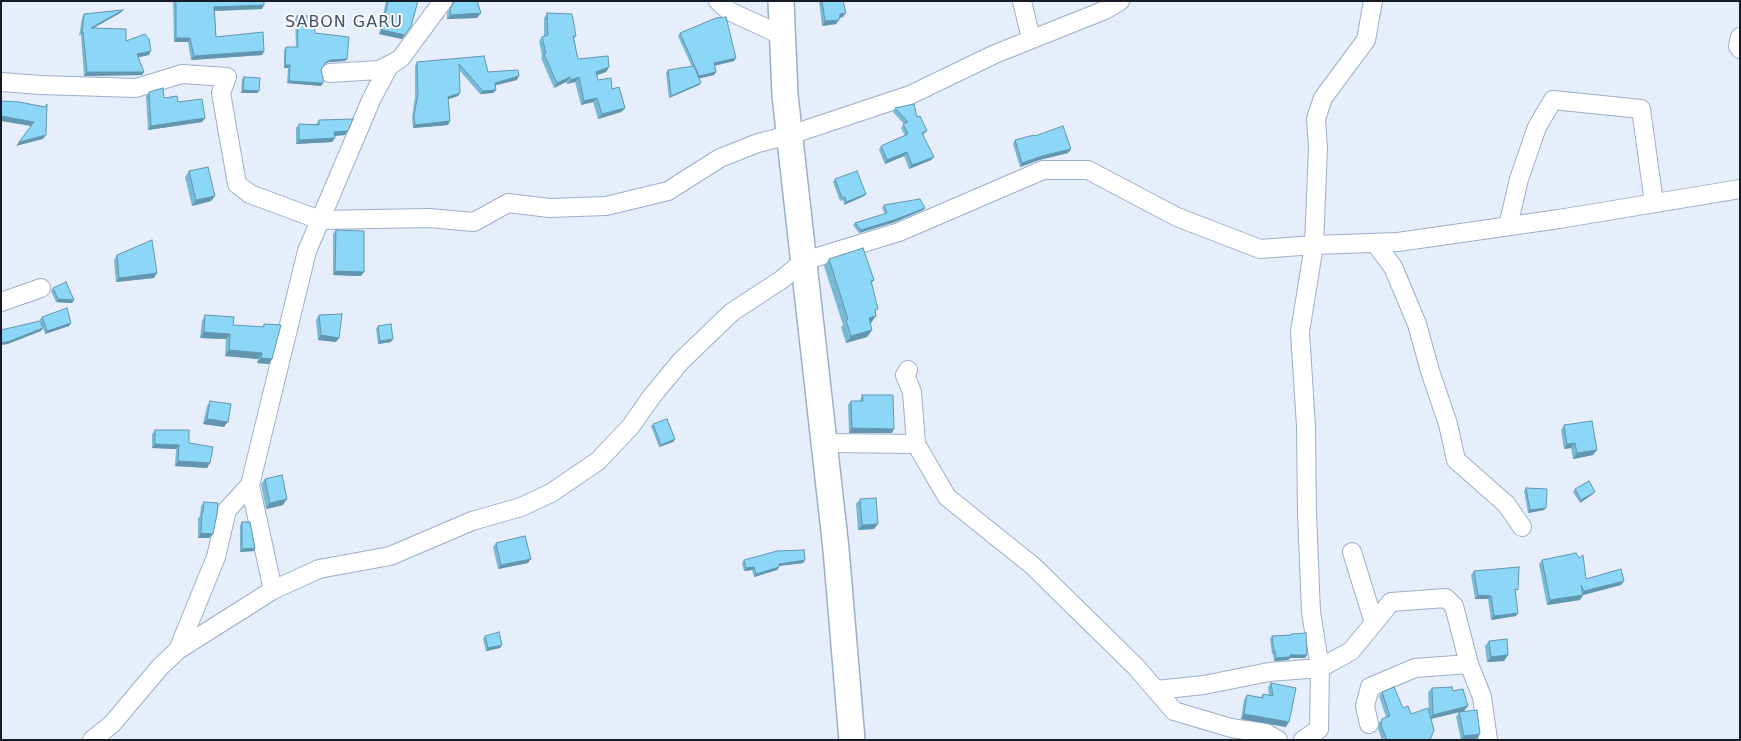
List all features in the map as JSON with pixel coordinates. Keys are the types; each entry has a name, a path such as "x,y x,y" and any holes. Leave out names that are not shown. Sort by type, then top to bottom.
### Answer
{"street":[{"path":"273,590 250,485 307,251 372,98 389,66 401,58 443,1"},
{"path":"718,1 729,11 783,36"},
{"path":"782,1 785,94 836,549 852,740"},
{"path":"1022,1 1031,39"},
{"path":"1,82 136,88 182,74 227,78 221,93 237,184 250,194 320,220 429,218 474,222 508,203 549,208 610,205 668,191 720,158 758,143 790,135 910,95 995,54 1104,10 1120,1"},
{"path":"1302,740 1321,735 1320,668 1311,612 1306,426 1300,332 1314,245 1318,148 1316,119 1323,98 1366,40 1373,1"},
{"path":"1740,37 1738,46 1740,49"},
{"path":"330,73 379,70 401,58"},
{"path":"1508,226 1519,179 1537,127 1553,100 1641,109 1654,203"},
{"path":"92,740 112,724 160,667 178,650 273,590 319,569 390,556 472,521 521,507 551,493 598,462 631,426 652,396 681,361 732,312 781,280 804,261 899,232 1043,170 1088,170 1177,217 1260,249 1398,242 1740,189"},
{"path":"1375,243 1393,267 1417,324 1448,424 1456,460 1506,504 1522,527"},
{"path":"1,302 41,288"},
{"path":"908,370 905,375 912,392 916,444 947,496 1033,566 1136,667 1174,711 1224,726 1266,733 1278,740"},
{"path":"825,443 916,444"},
{"path":"178,650 216,557 228,510 250,485"},
{"path":"1352,552 1374,623"},
{"path":"1156,690 1204,685 1269,672 1320,668 1351,650 1391,602 1446,598 1454,606 1469,664 1482,697 1488,740"},
{"path":"1369,724 1365,706 1370,687 1415,668 1469,664"}],"building":[{"path":"176,1 264,1 264,5 214,7 216,37 263,32 264,51 194,56 190,38 176,38"},
{"path":"388,1 418,1 411,26 405,35 382,30"},
{"path":"455,1 477,1 481,13 451,15 450,9"},
{"path":"822,1 843,1 846,13 840,14 839,20 825,21"},
{"path":"123,10 91,28 126,29 126,41 145,34 149,39 151,51 137,54 144,72 87,72 82,33 84,14"},
{"path":"547,13 572,14 576,36 573,36 578,59 608,56 609,67 596,72 598,80 611,78 612,89 619,87 625,108 602,114 597,98 584,101 579,77 571,80 570,77 557,83 544,54 546,53 542,37 548,35"},
{"path":"297,16 314,16 315,33 349,37 347,59 326,62 321,70 323,83 289,81 290,65 285,65 286,47 298,47"},
{"path":"726,17 736,58 714,63 716,72 699,76 680,33 716,18"},
{"path":"484,56 488,72 518,70 519,76 495,83 496,90 483,91 459,64 460,93 448,97 450,121 415,125 414,115 418,94 417,62"},
{"path":"694,66 701,83 671,96 668,70"},
{"path":"244,77 260,78 259,91 243,90"},
{"path":"163,88 164,98 177,96 178,102 202,99 205,118 151,126 149,92"},
{"path":"1,101 45,107 47,104 46,135 19,142 34,122 1,116"},
{"path":"914,104 917,117 920,116 927,131 922,133 934,157 912,165 907,152 887,160 881,146 908,134 903,124 908,122 895,108"},
{"path":"353,119 348,131 334,132 335,138 299,140 299,124 319,125 319,120"},
{"path":"1063,126 1071,149 1022,163 1015,140 1035,136"},
{"path":"208,167 215,196 196,200 189,171"},
{"path":"857,171 866,194 846,202 845,197 842,198 835,179"},
{"path":"920,199 925,208 897,219 861,230 855,223 887,213 884,205"},
{"path":"336,230 364,231 364,272 335,271"},
{"path":"152,240 157,273 119,278 117,255"},
{"path":"863,248 874,280 871,281 878,309 875,310 876,316 869,318 872,330 851,336 846,320 848,319 829,259"},
{"path":"66,282 74,300 58,299 53,288"},
{"path":"67,308 71,323 47,331 42,317"},
{"path":"342,314 339,338 321,335 319,315"},
{"path":"205,315 234,317 233,325 264,327 264,324 281,325 272,359 261,358 262,353 229,350 230,334 204,332"},
{"path":"40,321 43,328 1,343 1,330"},
{"path":"391,324 393,339 380,341 378,326"},
{"path":"862,395 893,395 894,429 852,428 851,401 863,401"},
{"path":"210,401 231,404 228,422 207,419"},
{"path":"667,419 675,439 661,445 653,424"},
{"path":"1592,421 1597,450 1577,453 1575,443 1567,444 1564,425"},
{"path":"155,430 189,430 189,443 213,447 210,463 178,461 179,445 155,444"},
{"path":"282,475 287,499 270,503 265,479"},
{"path":"1589,481 1595,492 1581,500 1575,489"},
{"path":"1526,488 1547,489 1546,508 1530,510"},
{"path":"876,498 878,524 862,525 860,499"},
{"path":"204,502 218,503 213,534 201,533"},
{"path":"242,522 250,522 255,548 242,549"},
{"path":"525,536 531,559 501,565 496,543"},
{"path":"804,550 805,560 779,564 779,567 756,574 754,567 746,568 744,560 777,551"},
{"path":"1576,553 1579,558 1583,555 1586,579 1621,569 1624,581 1584,591 1581,585 1583,595 1550,600 1542,560"},
{"path":"1519,567 1518,590 1515,589 1518,613 1494,616 1491,596 1478,595 1474,571"},
{"path":"499,632 502,645 488,648 485,636"},
{"path":"1306,633 1307,655 1290,655 1290,657 1276,658 1272,636"},
{"path":"1507,639 1508,655 1491,657 1489,641"},
{"path":"1271,683 1296,688 1289,722 1244,714 1247,695 1263,698 1263,694 1273,696"},
{"path":"1394,687 1403,708 1408,706 1411,714 1428,708 1434,730 1430,740 1387,740 1381,725 1382,719 1390,716 1382,692"},
{"path":"1452,687 1453,691 1463,689 1468,706 1433,715 1432,688"},
{"path":"1477,710 1480,734 1464,736 1459,712"}],"district":[{"name":"SABON GARU","path":"344,23"}]}
